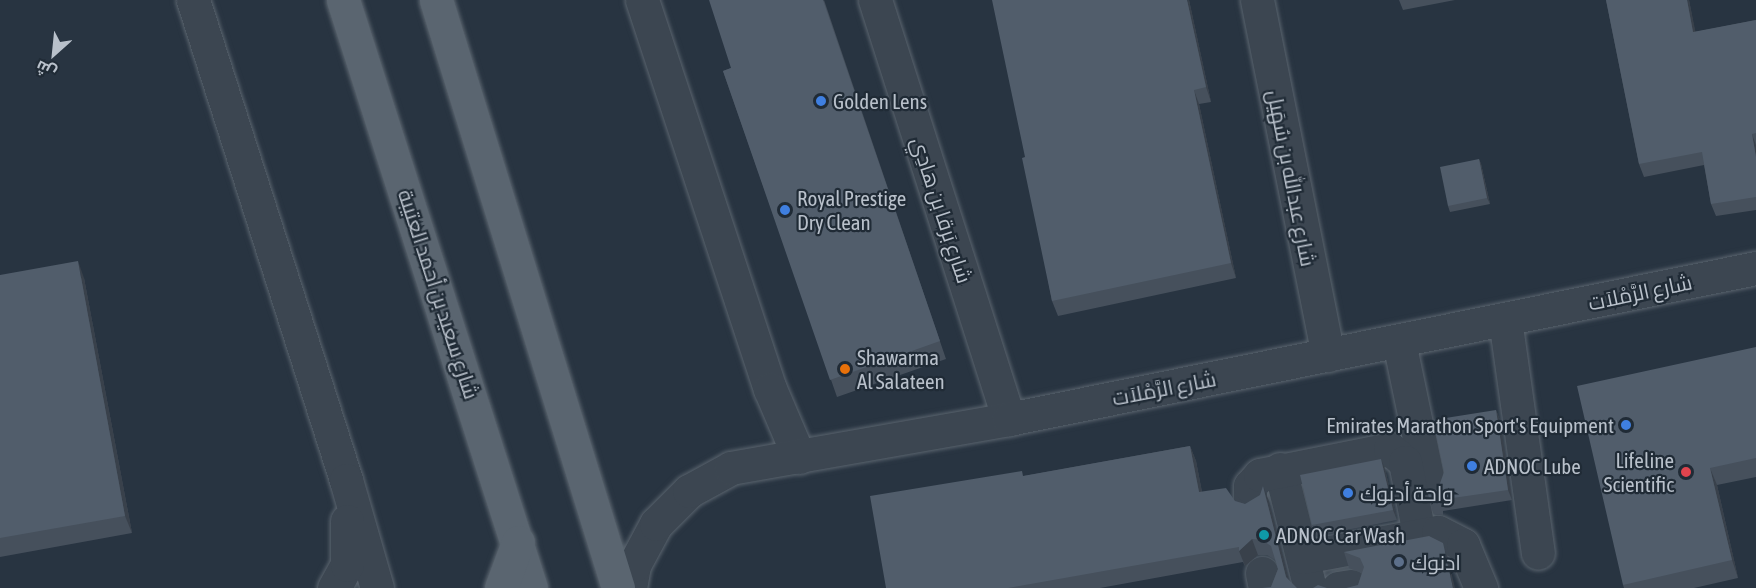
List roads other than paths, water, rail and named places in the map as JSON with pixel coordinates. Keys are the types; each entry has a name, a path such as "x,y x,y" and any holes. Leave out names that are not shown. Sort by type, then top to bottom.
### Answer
{"main road":[{"name":"شارع سعيد بن أحمد العتيبة","path":"343,0 531,588"},
{"path":"436,0 618,588"},
{"path":"501,588 518,542"}],"street":[{"path":"193,0 346,480 377,588"},
{"path":"642,0 770,390 799,457"},
{"name":"شارع بَرقا بن هادِي","path":"875,0 1010,419"},
{"name":"شارع عبدالله بن سُهَيل","path":"1257,0 1328,355"},
{"name":"شارع الرَّمْلاَت","path":"630,588 634,565 656,524 689,491 731,468 1010,419 1756,268"},
{"path":"1505,319 1538,553"},
{"path":"1399,342 1428,533"},
{"path":"1250,501 1248,494 1254,480 1280,469 1390,449 1405,462 1428,533"},
{"path":"1280,469 1306,573 1428,533 1463,545 1469,576"},
{"path":"334,588 347,565 346,480"}],"place":[{"name":"Golden Lens","path":"821,101"},
{"name":"Royal Prestige Dry Clean","path":"785,210"},
{"name":"Shawarma Al Salateen","path":"845,369"},
{"name":"Emirates Marathon Sport's Equipment","path":"1626,425"},
{"name":"ADNOC Lube","path":"1472,466"},
{"name":"Lifeline Scientific","path":"1686,472"},
{"name":"واحة أدنوك","path":"1348,493"},
{"name":"ADNOC Car Wash","path":"1264,535"},
{"name":"ادنوك","path":"1399,562"}]}
